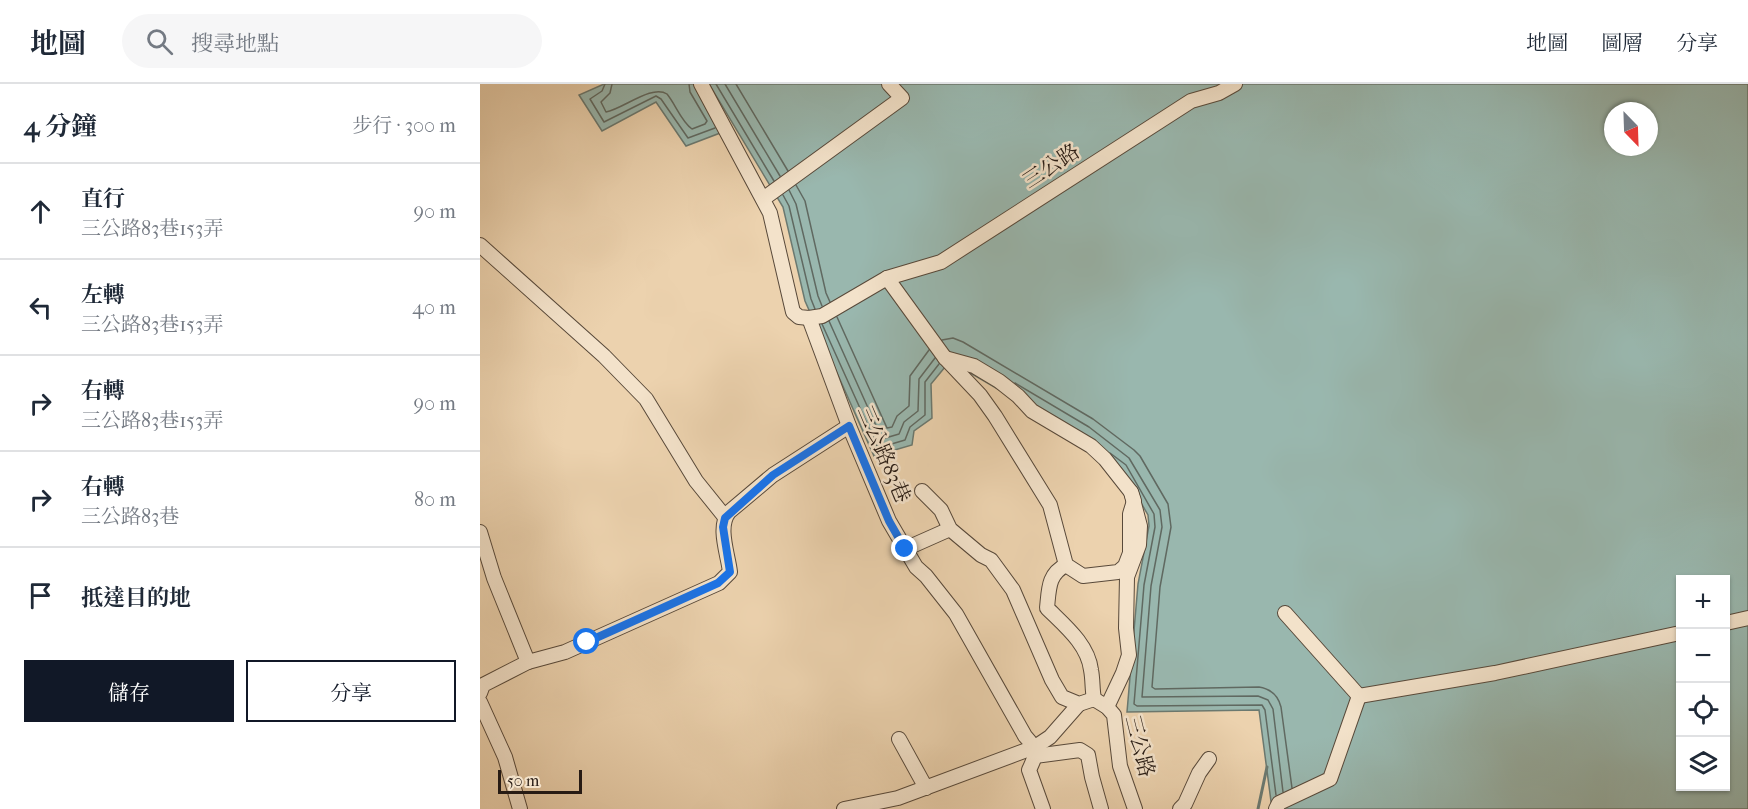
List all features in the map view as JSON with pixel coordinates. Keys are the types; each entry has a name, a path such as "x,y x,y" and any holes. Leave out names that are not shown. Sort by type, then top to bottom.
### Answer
{"street":[{"path":"701,84 763,199 776,234 793,312 800,317 809,318"},
{"path":"763,199 902,98 889,84"},
{"name":"三公路","path":"809,318 822,316 838,308 887,278 941,262 1191,101 1219,93 1235,84"},
{"path":"480,245 604,356 646,399 696,481 725,518"},
{"path":"887,278 945,358 980,395 1050,505 1066,565 1088,577 1122,569 1130,553 1130,514 1134,501 1131,492 1105,459 1091,446 1032,411 1018,396 993,376 974,366 945,358"},
{"name":"三公路83巷","path":"809,318 849,426 889,521 916,567 956,614 1035,751"},
{"path":"480,693 483,685 528,662 572,649 718,583 730,572 723,527 725,518 773,475 849,426"},
{"path":"922,491 941,510 950,529 981,555 991,560 1007,581 1022,607 1052,680 1062,697 1079,704"},
{"path":"1107,707 1129,655 1126,628 1127,577 1139,545 1140,526 1131,492"},
{"path":"905,549 950,529"},
{"path":"480,532 494,578 528,662"},
{"path":"1043,809 1029,770 1035,751 1079,704 1094,699 1088,659 1074,634 1047,608 1049,584 1058,569 1066,565"},
{"path":"1285,613 1359,696"},
{"path":"1730,622 1748,618"},
{"path":"1359,696 1495,673 1676,634"},
{"path":"1276,809 1279,803 1330,779 1359,696"},
{"name":"三公路","path":"1094,699 1107,707 1114,715 1120,766 1135,809"},
{"path":"480,702 505,757 520,809"},
{"path":"899,739 926,788"},
{"path":"844,809 898,798 1035,751 1080,750 1088,754 1101,809"},
{"path":"1180,809 1185,804 1199,773 1209,759"}],"water":[{"path":"604,84 701,84 728,130 686,146 656,102 602,131 579,95"},
{"path":"709,84 1748,84 1748,809 1272,809 1259,710 1127,712 1138,584 1149,526 1148,515 1121,468 1081,438 950,361 931,384 932,418 914,431 912,445 874,456 805,301 783,207"}],"waterway":[{"path":"1258,809 1267,767"}],"route":[{"path":"587,642 718,583 730,572 723,527 729,512 773,475 849,426 889,521 905,549"}]}
